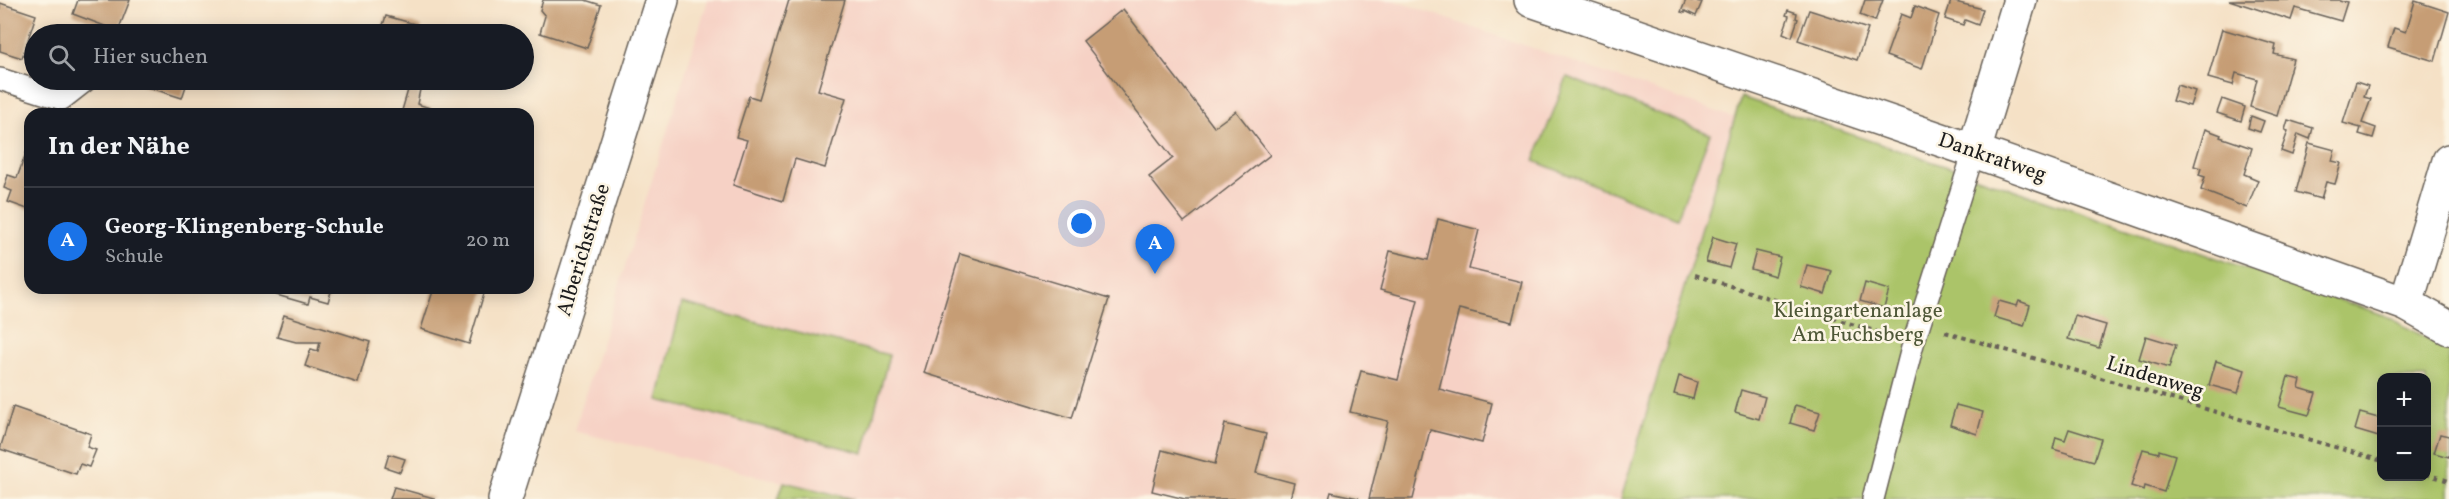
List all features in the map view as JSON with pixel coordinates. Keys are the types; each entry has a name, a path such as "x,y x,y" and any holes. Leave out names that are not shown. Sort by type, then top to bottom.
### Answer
{"street":[{"name":"Alberichstraße","path":"505,499 662,0"},
{"name":"Dankratweg","path":"1531,0 1974,152 2406,304 2449,328"},
{"path":"1974,152 2020,0"},
{"path":"2406,304 2449,161"}],"lane":[{"path":"0,79 24,87"},
{"path":"34,90 62,99 74,90"},
{"path":"1873,499 1916,334 1974,152"}],"path":[{"name":"Lindenweg","path":"1695,275 2377,460"},
{"path":"2431,475 2449,481"}],"shaded area":[{"path":"708,0 1393,0 1735,118 1621,499 852,499 574,431"}],"green space":[{"path":"1567,77 1710,134 1677,218 1534,161"},
{"name":"Kleingartenanlage Am Fuchsberg","path":"1741,97 2384,315 2449,350 2449,499 1621,499"},
{"path":"682,303 889,355 864,453 658,400"},
{"path":"784,482 854,499 778,499"}],"building":[{"path":"78,0 130,0 121,24 99,24 73,14"},
{"path":"543,0 585,0 601,5 587,48 540,33 545,16 540,10"},
{"path":"789,0 845,0 818,90 846,98 825,168 795,159 783,201 733,185 747,140 736,137 749,96 759,99"},
{"path":"1686,0 1702,2 1696,16 1685,11 1685,13 1681,12"},
{"path":"1865,0 1883,0 1875,21 1860,15"},
{"path":"2229,0 2339,0 2347,2 2341,21 2295,8 2291,20"},
{"path":"1951,1 1983,9 1978,25 1965,20 1963,25 1945,19"},
{"path":"2415,1 2449,12 2435,61 2388,47 2394,28 2406,32"},
{"path":"0,3 36,15 33,24 24,24 22,58 0,51"},
{"path":"1915,6 1939,15 1922,69 1886,56 1901,14 1911,18"},
{"path":"1123,9 1214,127 1236,111 1270,155 1184,222 1149,177 1173,158 1083,41"},
{"path":"1788,10 1797,13 1796,18 1798,19 1792,37 1783,33 1789,16 1786,15"},
{"path":"1809,10 1868,29 1857,60 1798,40"},
{"path":"386,16 415,24 383,24"},
{"path":"2222,29 2276,45 2274,54 2293,59 2277,116 2250,107 2257,79 2236,73 2233,85 2208,78"},
{"path":"2356,82 2368,86 2364,97 2371,99 2362,123 2376,128 2373,138 2359,134 2361,128 2343,123"},
{"path":"2177,85 2195,91 2190,106 2172,101"},
{"path":"157,90 185,90 182,98"},
{"path":"408,90 420,90 417,104 430,108 403,108"},
{"path":"2222,99 2245,107 2241,121 2217,113"},
{"path":"2251,116 2264,121 2260,132 2248,128"},
{"path":"2288,120 2313,128 2310,139 2298,134 2292,155 2281,151 2288,131 2285,130"},
{"path":"2205,129 2252,148 2244,174 2258,180 2247,208 2201,190 2205,177 2199,175 2201,168 2194,166"},
{"path":"2309,143 2335,150 2332,161 2341,163 2335,184 2326,182 2321,199 2296,192"},
{"path":"24,159 24,208 8,202 12,191 4,188 8,175 17,178"},
{"path":"1438,219 1479,230 1469,269 1522,282 1512,322 1459,309 1439,389 1492,403 1482,443 1430,430 1413,499 1369,499 1388,421 1350,412 1361,371 1398,380 1418,300 1380,290 1390,251 1428,260"},
{"path":"1713,237 1736,244 1729,268 1706,262"},
{"path":"1756,251 1780,257 1775,276 1751,269"},
{"path":"960,254 1109,299 1072,418 924,373"},
{"path":"1807,265 1832,271 1825,294 1801,287"},
{"path":"1865,283 1889,290 1884,308 1860,301"},
{"path":"273,294 330,294 328,302 310,297 308,304"},
{"path":"432,294 484,294 469,344 421,329"},
{"path":"1999,301 2017,306 2019,301 2030,305 2024,326 1994,317"},
{"path":"284,315 370,342 358,383 305,366 311,349 318,351 320,342 296,342 277,337"},
{"path":"2075,316 2106,325 2099,348 2068,339"},
{"path":"2146,336 2176,345 2169,368 2139,359"},
{"path":"2216,361 2245,370 2238,393 2209,385"},
{"path":"1679,376 1697,382 1693,399 1674,394"},
{"path":"2288,377 2301,380 2299,388 2316,393 2309,415 2279,407"},
{"path":"1741,390 1765,397 1759,419 1735,412"},
{"path":"1795,405 1820,412 1814,430 1790,423"},
{"path":"1956,405 1983,412 1977,434 1950,425"},
{"path":"13,407 91,434 87,447 96,450 89,467 80,464 76,474 0,449"},
{"path":"2360,413 2377,418 2377,437 2355,430"},
{"path":"1225,424 1266,434 1256,473 1294,483 1290,499 1185,499 1152,491 1162,450 1215,464"},
{"path":"2069,429 2101,439 2094,461 2053,449 2056,437 2065,440"},
{"path":"2440,434 2449,436 2449,457 2434,453"},
{"path":"2143,449 2159,453 2159,450 2175,455 2164,492 2145,486 2144,490 2131,486"},
{"path":"389,454 405,459 400,472 385,467"},
{"path":"394,487 434,498 434,499 390,499"},
{"path":"1331,492 1358,498 1329,499"}],"place":[{"name":"Georg-Klingenberg-Schule","path":"1155,274"}]}
